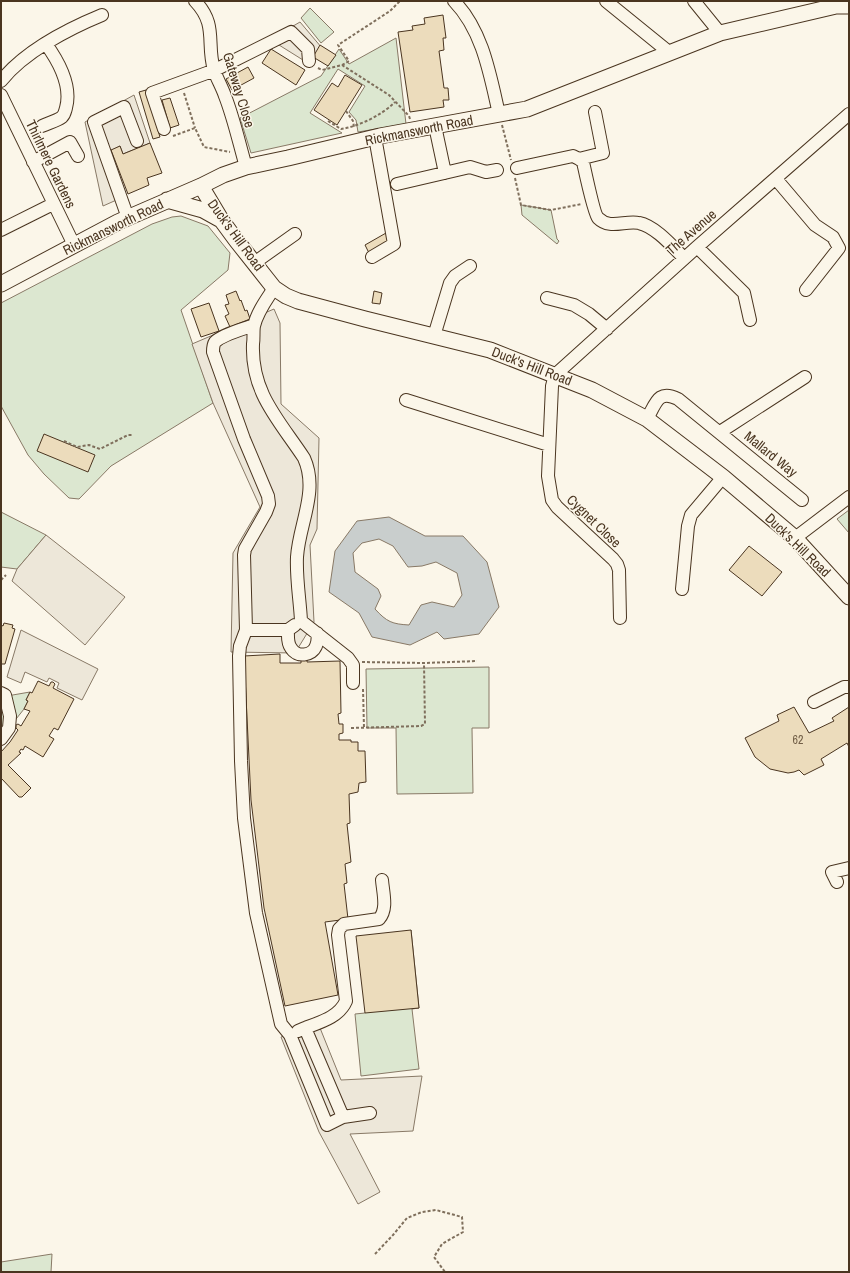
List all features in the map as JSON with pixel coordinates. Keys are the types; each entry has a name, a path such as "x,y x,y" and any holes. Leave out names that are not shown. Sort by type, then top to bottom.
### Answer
{"main road":[{"name":"Rickmansworth Road","path":"1,284 128,218 202,186 223,175 244,160 288,158 375,137 528,109 720,33 827,4 849,6"},
{"name":"Duck's Hill Road","path":"202,186 222,221 254,263 274,288 286,296 298,301 490,350 592,390 647,419 723,477 795,538 849,596"},
{"path":"167,200 203,210 222,221"}],"street":[{"name":"Gateway Close","path":"195,1 205,14 210,25 211,54 214,70 226,96 244,160"},
{"path":"454,1 464,13 480,44 488,68 499,114"},
{"path":"606,1 670,53"},
{"path":"698,2 720,33"},
{"path":"1,81 8,72 46,44 78,25 102,15"},
{"path":"167,133 152,93 214,70 291,32 308,49 309,61"},
{"path":"42,126 61,118 64,114 68,95 66,83 58,63 46,44"},
{"name":"Thirlmere Gardens","path":"1,95 74,245"},
{"path":"128,218 94,122 124,107 137,141"},
{"path":"579,158 603,153 595,112"},
{"name":"The Avenue","path":"556,375 684,258 849,114"},
{"path":"435,126 445,173"},
{"path":"372,257 394,244 375,137"},
{"path":"33,162 70,142 78,156"},
{"path":"515,169 573,156 579,158 583,162 597,217 604,222 615,225 639,223 653,229 684,258"},
{"path":"397,184 470,167 486,172 497,170"},
{"path":"776,179 815,225 833,237 839,248 806,290"},
{"path":"1,230 53,204"},
{"path":"254,263 295,234"},
{"path":"697,247 744,293 750,320"},
{"path":"434,336 450,283 455,276 470,266"},
{"path":"274,288 258,314 254,325 253,358 257,382 266,402 304,458 308,466 311,481 310,493 297,555 297,580 301,621 348,658 353,665 358,684"},
{"path":"547,298 574,305 590,314 607,329"},
{"path":"254,325 215,342 213,352 244,439 268,496 269,504 245,548 246,630 238,656 244,818 258,921 282,1024 290,1035 327,1124 343,1117 370,1113"},
{"name":"Cygnet Close","path":"556,375 552,386 548,476 552,500 570,520 617,564 619,570 620,618"},
{"name":"Mallard Way","path":"720,432 805,377"},
{"name":"Mallard Way","path":"647,419 657,400 662,396 670,395 678,399 802,500"},
{"path":"406,400 549,445"},
{"path":"682,589 688,526 692,514 723,477"},
{"path":"795,538 849,497"},
{"path":"246,630 288,630 301,621"},
{"path":"288,630 290,647 292,650 300,654 311,653 318,640 317,633"},
{"path":"814,702 844,687 849,687"},
{"path":"1,693 5,695 10,716 9,728 1,739"},
{"path":"837,882 832,872 849,868"},
{"path":"290,1035 336,1014 342,1009 346,1001 338,935 339,929 344,924 379,919 384,910 382,880"},
{"path":"305,1028 343,1117"}],"path":[{"path":"309,61 322,70 342,65 350,61 338,45 390,11 400,1"},
{"path":"342,65 389,95 409,116 412,130"},
{"path":"181,82 195,128 204,147 244,160"},
{"path":"328,121 341,129 354,127 388,109 395,102"},
{"path":"346,111 353,121 354,127"},
{"path":"499,114 515,169 521,205 551,210 593,202"},
{"path":"167,133 195,128"},
{"path":"64,441 76,447 89,445 100,449 128,435 133,435"},
{"path":"1,580 6,575"},
{"path":"362,669 362,662 424,663 477,661"},
{"path":"351,728 421,726 425,724 424,663"},
{"path":"358,684 364,728"},
{"path":"375,1254 407,1218 422,1212 436,1210 462,1217 463,1232 442,1244 434,1257 445,1272"}],"green space":[{"path":"310,8 334,32 321,43 301,18"},
{"path":"396,38 406,124 358,132 356,120 349,112 365,86 338,69 310,113 342,133 251,153 240,118 321,76 339,49 349,64"},
{"path":"521,205 551,210 557,239 559,241 557,244 522,215"},
{"path":"181,216 208,226 230,253 228,270 181,310 213,403 111,466 79,499 69,498 44,474 28,455 1,406 1,303 152,224 172,217"},
{"path":"849,510 849,533 837,519"},
{"path":"1,512 46,535 17,569 1,567"},
{"path":"489,667 489,728 472,728 473,793 397,794 396,728 367,728 366,669"},
{"path":"30,692 24,709 1,738 1,697"},
{"path":"411,930 419,1008 412,1009 419,1069 361,1076 355,1014 365,1013"},
{"path":"52,1254 51,1272 1,1272 1,1262"}],"shaded area":[{"path":"300,22 322,48 311,65 279,45 288,29"},
{"path":"134,95 150,143 123,154 120,146 105,154 121,198 103,206 85,122"},
{"path":"274,309 280,323 281,404 319,438 317,529 310,545 314,622 295,653 231,652 233,553 260,507 213,403 192,344"},
{"path":"389,517 425,536 463,536 487,562 499,607 479,634 444,639 437,632 410,645 372,637 359,613 329,592 335,551 357,521","holes":["379,539 393,546 408,567 422,566 436,562 457,573 462,595 454,607 432,602 421,605 409,625 390,622 379,613 375,609 381,596 378,589 355,572 353,553 362,543"]},
{"path":"46,535 125,597 85,645 12,581 17,569"},
{"path":"21,630 98,669 82,700 57,688 59,683 49,678 47,682 25,672 21,683 7,677"},
{"path":"318,1023 341,1080 422,1076 413,1131 350,1134 380,1192 358,1204 319,1132 281,1037"}],"building":[{"path":"443,15 446,38 443,38 444,50 439,51 444,88 448,88 449,100 443,100 444,107 410,112 398,32 413,30 412,26 425,24 424,18"},
{"path":"320,45 336,55 328,66 313,57"},
{"path":"271,49 305,70 296,85 262,63"},
{"path":"248,67 254,78 232,90 226,79"},
{"path":"345,75 362,85 337,125 314,110 332,83 338,87"},
{"path":"146,90 160,137 153,139 139,92"},
{"path":"170,98 179,125 170,128 162,100"},
{"path":"150,143 162,173 147,178 149,185 128,194 111,150 120,146 123,154"},
{"path":"386,233 390,241 369,253 365,245"},
{"path":"236,291 245,311 247,310 250,319 230,327 225,316 229,314 225,305 229,304 226,295"},
{"path":"374,291 382,293 380,304 372,303"},
{"path":"209,303 219,331 201,337 191,309"},
{"path":"44,434 95,455 88,472 37,451"},
{"path":"749,546 782,572 762,596 729,570"},
{"path":"4,623 13,625 12,628 15,629 5,664 1,664 1,625 3,626"},
{"path":"280,654 280,663 301,663 301,660 307,659 307,662 340,661 341,713 338,714 339,724 343,724 343,733 339,734 339,740 351,740 351,742 358,742 358,751 365,751 366,782 359,783 358,792 349,794 350,823 347,824 351,862 345,864 347,883 344,884 348,919 325,922 338,995 285,1006 264,908 251,800 244,656"},
{"path":"38,681 49,686 51,682 53,682 55,684 53,688 74,699 58,730 54,728 49,736 54,739 43,757 25,746 23,750 21,749 19,752 21,753 8,765 31,788 22,797 19,797 1,778 1,752 18,730 16,725 18,724 21,726 30,711 24,709 28,701 26,700 30,692 32,693"},
{"path":"794,707 809,733 834,721 832,718 849,707 849,747 847,743 821,759 824,765 804,775 799,770 788,773 770,769 755,757 745,738 779,721 777,715"},
{"path":"411,930 419,1008 365,1013 356,936"}]}
